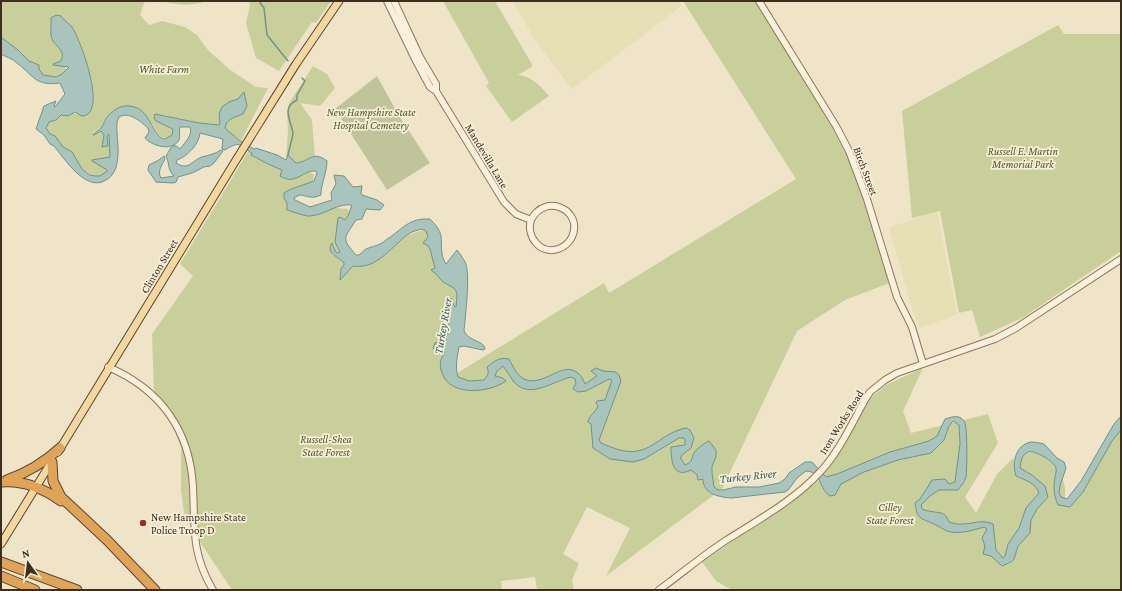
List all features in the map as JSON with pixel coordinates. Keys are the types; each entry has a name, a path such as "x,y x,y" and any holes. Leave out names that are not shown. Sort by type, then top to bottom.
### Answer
{"highway":[{"path":"1,482 23,473 52,455 60,448"},
{"path":"52,462 52,474 56,489 61,497 107,540 155,590"},
{"path":"1,482 20,482 37,487 49,492 69,506"},
{"path":"5,563 77,590"},
{"path":"1,576 34,590"},
{"path":"14,581 25,590"}],"main road":[{"name":"Clinton Street","path":"1,544 250,137 296,64 339,1"}],"street":[{"name":"Mandevilla Lane","path":"387,1 397,14 418,58 436,84 436,91 504,202 516,214 531,220"},
{"name":"Mandevilla Lane","path":"394,1 397,14"},
{"name":"Birch Street","path":"759,1 836,126 849,151 867,199 898,296 914,334 922,364"},
{"path":"552,205 560,207 568,212 572,219 574,228 572,236 567,244 560,248 552,250 543,248 536,243 531,236 531,220 536,212 543,207 552,205"},
{"name":"Iron Works Road","path":"659,590 711,551 795,494 814,479 824,468 870,392 890,376 995,339 1011,331 1121,259"},
{"path":"108,367 126,374 149,391 161,403 180,431 188,452 191,469 196,549 202,570 213,590"}],"shaded area":[{"path":"513,1 678,1 682,6 572,89 536,42"},
{"path":"937,211 957,314 920,328 912,308 889,228"}],"green space":[{"name":"White Farm","path":"1,1 145,1 140,15 149,25 162,21 185,27 197,35 208,50 229,69 256,87 268,88 241,141 219,125 199,123 163,115 156,121 173,129 173,134 166,138 160,136 149,121 126,109 104,121 103,126 93,132 94,135 101,131 104,135 104,142 110,129 112,156 104,175 100,178 92,175 77,165 46,132 45,128 48,121 56,120 65,114 71,113 83,115 90,111 64,56 66,69 62,75 46,79 1,42"},
{"path":"163,1 207,1 185,5"},
{"path":"248,1 331,1 316,23 312,22 279,71 256,58 246,23 250,5"},
{"path":"443,1 495,1 533,66 518,75 527,77 535,82 549,96 512,122 486,86 489,83"},
{"name":"Russell-Shea State Forest","path":"683,1 756,1 844,144 842,145 862,190 892,282 845,300 797,331 722,489 606,576 630,528 587,507 563,554 579,563 572,580 574,590 537,590 535,577 501,581 502,590 232,590 202,545 184,512 181,491 181,447 173,427 154,393 152,334 193,276 180,264 249,150 255,158 294,173 309,172 314,174 313,183 298,187 293,200 299,205 348,209 350,216 342,226 345,254 379,258 408,235 423,230 427,233 458,287 459,309 454,375 604,283 609,293 796,179"},
{"name":"Russell E. Martin Memorial Park","path":"1058,25 1064,34 1121,34 1121,251 1022,318 980,337 972,310 959,313 940,211 912,218 902,111"},
{"path":"313,66 327,74 335,88 320,106 300,103 312,120 315,157 296,163 288,155 286,160 288,130 287,113 289,103"},
{"name":"New Hampshire State Hospital Cemetery","path":"377,76 399,116 430,163 387,190 335,109"},
{"name":"Cilley State Forest","path":"923,368 903,411 911,433 988,414 998,443 965,497 976,513 997,474 1013,458 1016,466 1021,453 1038,452 1052,458 1060,471 1065,487 1065,506 1121,427 1121,590 732,590 716,581 702,562 821,479 848,431 868,400 886,385"}],"water":[{"path":"56,15 61,16 72,27 76,34 90,75 93,90 93,103 90,112 83,116 75,112 68,116 61,115 56,120 49,122 46,128 50,134 55,136 63,147 72,152 82,169 90,175 100,176 107,171 92,160 110,157 109,134 107,136 108,146 102,147 104,135 101,131 93,135 102,127 108,116 117,108 129,106 142,111 156,133 164,139 172,135 173,129 156,121 154,118 155,114 199,123 219,125 219,114 222,107 229,102 238,99 244,92 247,106 243,114 229,120 225,128 240,141 254,149 256,148 277,155 286,160 288,155 296,163 314,157 322,158 327,161 321,195 308,197 299,195 294,198 295,200 310,207 332,200 331,193 336,184 334,175 344,176 353,187 362,186 362,195 377,200 384,205 380,210 366,209 362,219 356,220 347,234 346,241 356,255 359,255 366,249 381,244 411,222 422,219 430,219 440,232 442,254 446,264 457,250 459,252 465,262 468,276 464,331 466,335 482,344 485,349 483,350 464,346 459,347 456,366 458,377 469,381 484,380 488,373 487,367 500,359 509,359 519,376 531,381 545,378 565,370 572,370 579,374 585,384 597,376 591,371 596,368 603,371 616,372 621,381 599,440 601,443 622,451 629,452 642,450 678,430 686,428 690,430 694,438 691,448 681,456 681,459 685,465 688,464 696,450 709,441 716,450 712,473 714,487 718,490 736,487 759,487 779,483 785,479 789,473 805,462 812,462 826,477 837,474 890,452 929,441 937,436 945,419 960,417 964,421 966,431 967,457 966,473 963,484 958,490 939,490 921,505 922,509 944,514 949,522 956,524 982,522 993,524 996,550 1003,558 1005,556 1008,544 1019,528 1026,508 1039,493 1033,484 1016,476 1014,466 1015,460 1021,447 1031,442 1044,444 1057,458 1064,462 1066,468 1059,493 1061,497 1067,499 1081,481 1114,424 1121,416 1121,430 1112,441 1083,492 1070,507 1058,505 1054,489 1056,470 1055,465 1035,452 1028,452 1024,455 1020,468 1032,475 1045,486 1048,497 1037,509 1031,520 1030,533 1018,546 1014,559 1002,566 991,556 983,554 985,546 982,538 987,529 984,527 966,532 951,532 922,519 918,515 915,503 920,499 932,480 945,479 949,484 955,482 960,444 959,425 953,421 949,426 944,440 931,453 898,460 864,472 841,484 835,495 830,496 826,493 815,474 806,471 797,478 785,492 731,498 717,496 712,494 706,488 703,479 698,480 697,475 691,470 680,472 674,467 671,447 685,445 684,438 679,438 644,459 633,462 610,459 593,448 591,424 588,422 598,406 596,403 597,401 605,400 612,380 609,379 586,391 578,392 573,389 576,383 575,379 571,377 542,388 527,389 520,387 514,382 503,366 497,371 495,376 503,378 506,381 490,388 480,390 461,389 446,381 440,367 442,357 445,352 437,352 433,348 435,343 443,343 446,341 449,319 447,302 451,298 454,306 456,307 457,296 454,288 443,282 431,270 435,268 430,249 423,243 428,237 426,231 422,229 410,233 384,256 370,264 353,266 340,280 341,269 344,263 331,252 330,246 332,243 335,251 337,253 340,252 335,242 338,218 340,217 345,220 352,205 336,207 321,214 308,216 287,210 287,203 284,198 284,193 289,190 314,181 317,173 316,171 311,171 295,179 286,179 280,176 282,170 251,155 252,153 241,146 234,145 225,150 222,149 223,139 200,133 198,141 192,149 185,156 177,160 176,163 187,166 202,157 221,150 223,151 214,163 192,173 178,177 176,182 173,183 156,182 148,170 149,165 164,156 165,159 160,170 161,178 174,176 170,171 166,156 173,146 180,149 189,136 191,130 190,127 180,127 179,140 176,144 167,147 148,141 145,138 149,132 148,128 142,122 130,116 123,115 119,117 117,122 118,158 113,173 108,179 98,183 91,182 83,178 54,146 50,144 44,135 36,129 44,106 56,101 55,107 65,94 60,83 52,84 40,82 11,59 1,54 1,37 29,61 39,65 39,69 43,75 56,77 62,74 69,67 53,65 61,61 62,58 62,52 51,36 51,18"}],"waterway":[{"path":"262,1 260,3 264,8 267,35 288,61"},
{"path":"288,155 293,133 288,110 289,106 297,100 297,95 305,81 302,78"}],"place":[{"name":"New Hampshire State Police Troop D","path":"143,523"}],"water label":[{"name":"Turkey River","path":"443,326"},
{"name":"Turkey River","path":"748,476"}]}
